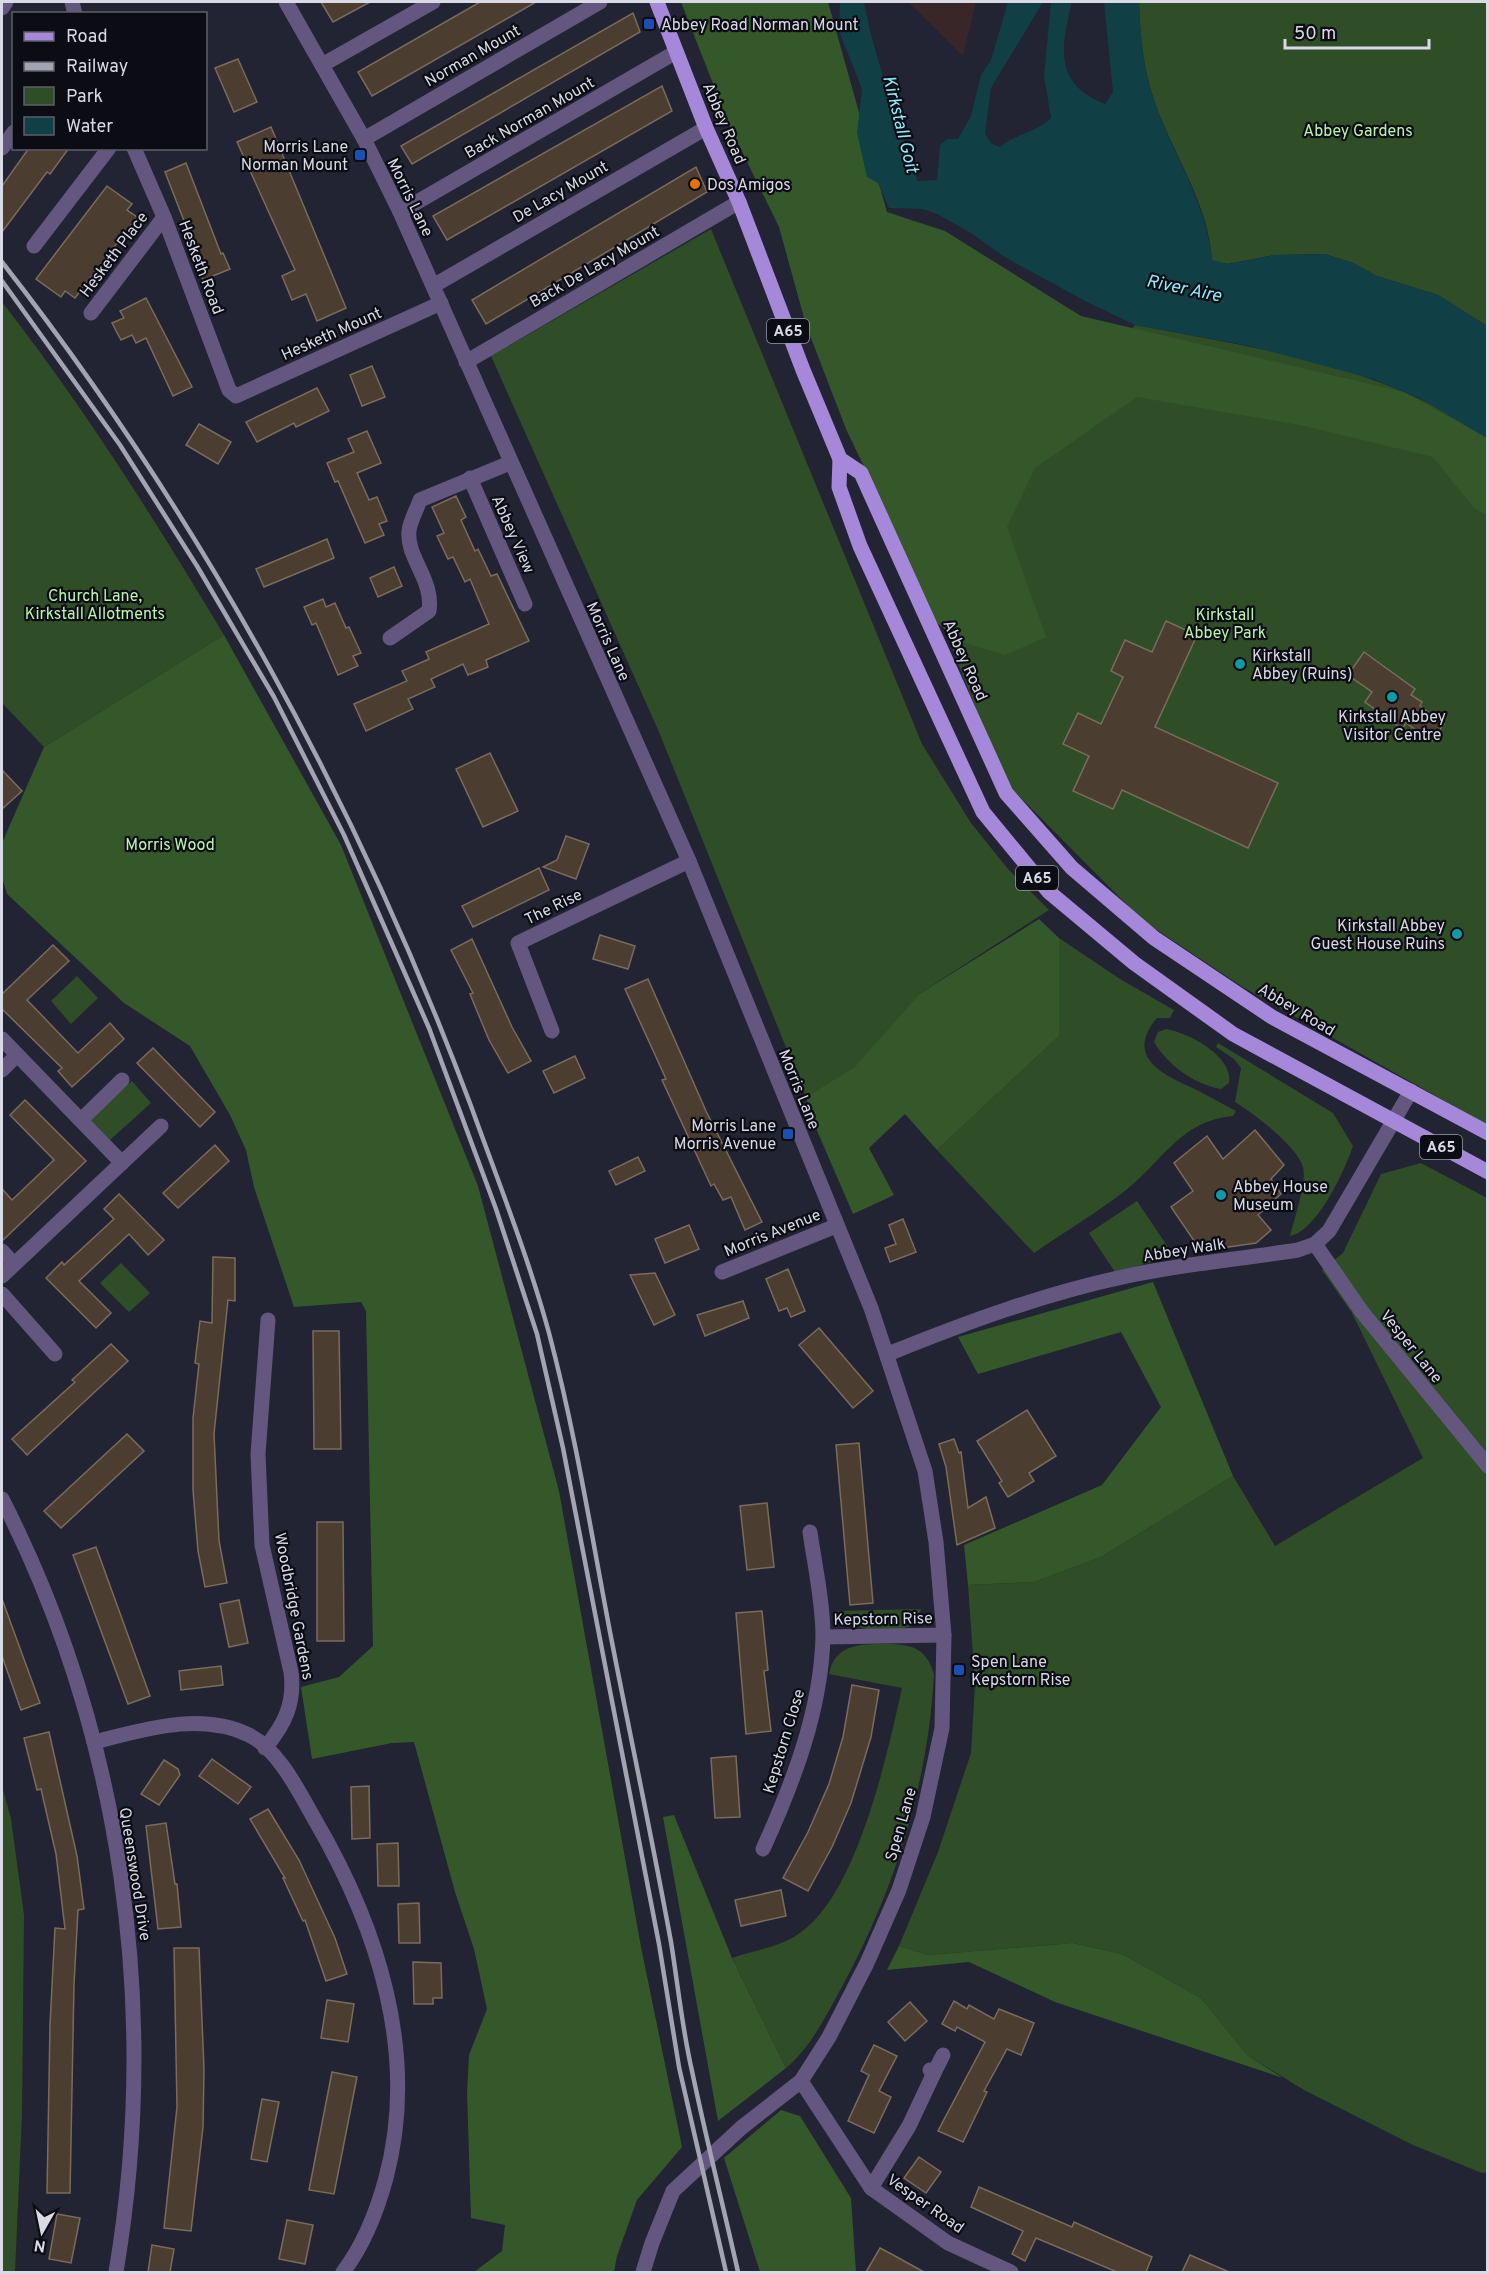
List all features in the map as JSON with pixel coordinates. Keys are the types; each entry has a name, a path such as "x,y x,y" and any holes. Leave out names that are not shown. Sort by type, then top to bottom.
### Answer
{"main road":[{"name":"Abbey Road","path":"657,2 706,128 739,202 799,362 840,459 861,473 1006,793 1072,868 1154,938 1272,1017 1488,1133"},
{"name":"A65","path":"840,459 839,487 860,546 983,812 1049,892 1134,963 1233,1034 1488,1172"}],"street":[{"path":"2,8 6,2"},
{"name":"Morris Lane","path":"286,2 363,140 400,212 441,303 510,463 689,861 871,1308"},
{"path":"322,65 433,2"},
{"name":"Norman Mount","path":"363,140 600,2"},
{"name":"Back Norman Mount","path":"400,212 676,52"},
{"name":"De Lacy Mount","path":"433,286 706,128"},
{"path":"2,148 12,135"},
{"path":"34,246 107,150"},
{"name":"Hesketh Road","path":"135,150 164,217 229,390 236,396"},
{"name":"Back De Lacy Mount","path":"466,362 739,202"},
{"name":"Hesketh Place","path":"91,313 164,217"},
{"name":"Hesketh Mount","path":"236,396 441,303"},
{"path":"390,638 429,611 431,595 417,563 409,532 420,500 510,463"},
{"name":"Abbey View","path":"470,478 525,604"},
{"name":"The Rise","path":"552,1031 518,943 689,861"},
{"path":"2,1039 122,1163"},
{"path":"2,1070 17,1055"},
{"path":"81,1120 122,1080"},
{"path":"1315,1244 1329,1231 1411,1091"},
{"path":"2,1276 161,1126"},
{"name":"Morris Avenue","path":"722,1272 836,1226"},
{"name":"Abbey Walk","path":"888,1354 985,1314 1051,1295 1126,1276 1298,1250 1315,1244"},
{"name":"Vesper Lane","path":"1315,1244 1362,1312 1488,1466"},
{"path":"2,1251 14,1264"},
{"path":"2,1294 55,1354"},
{"name":"Spen Lane","path":"644,2272 652,2243 673,2191 741,2128 801,2081 829,2037 867,1963 899,1890 923,1817 942,1728 944,1635 936,1542 925,1470 871,1308"},
{"name":"Woodbridge Gardens","path":"265,1748 283,1727 294,1693 261,1535 258,1454 268,1320"},
{"name":"Queenswood Drive","path":"2,1499 60,1631 94,1742 121,1871 135,2016 129,2177 116,2272"},
{"name":"Kepstorn Close","path":"763,1849 807,1735 816,1698 823,1637 821,1605 810,1532"},
{"name":"Kepstorn Rise","path":"823,1637 944,1635"},
{"path":"94,1742 156,1727 206,1724 250,1736 265,1748 304,1801 333,1850 356,1900 387,1988 396,2040 398,2089 392,2156 378,2208 343,2272"},
{"path":"871,2188 909,2126 932,2071 943,2055"},
{"name":"Vesper Road","path":"801,2081 871,2188 948,2243 1011,2272"}],"shaded area":[{"path":"908,2 976,2 963,56 933,26"}],"green space":[{"path":"681,2 828,2 887,212 945,231 1081,316 1404,392 1487,438 1487,515 1474,508 1433,457 1300,425 1137,397 1035,468 1007,527 1046,637 1005,655 962,642 933,620 899,540 846,429 806,325 779,227 730,127"},
{"name":"Abbey Gardens","path":"1139,2 1487,2 1487,326 1438,295 1377,276 1353,263 1325,254 1274,255 1227,264 1212,261 1204,218 1197,198 1153,97 1143,50"},
{"path":"711,229 922,744 971,823 1008,869 1049,910 919,994 855,1068 806,1097 659,732 491,356"},
{"name":"Church Lane, Kirkstall Allotments","path":"2,302 62,382 118,465 224,635 44,747 2,703"},
{"name":"Kirkstall Abbey Park","path":"1135,325 1273,352 1363,376 1447,413 1487,438 1487,1125 1241,986 1142,920 1012,789 984,729 924,577 1039,436"},
{"name":"Morris Wood","path":"224,635 341,845 478,1186 559,1491 641,1947 682,2147 637,2200 617,2256 614,2272 474,2272 502,2251 505,2225 471,2218 467,2093 469,2055 487,2009 474,1949 455,1892 414,1742 392,1743 312,1759 301,1687 339,1677 373,1646 366,1311 361,1302 294,1307 254,1187 246,1150 230,1115 190,1046 124,1003 7,894 2,877 2,843 44,747"},
{"path":"1039,919 1059,938 1059,1036 937,1150 905,1114 869,1148 894,1195 853,1214 812,1119 806,1097 855,1067 919,994"},
{"path":"1059,938 1120,979 1174,1010 1170,1018 1157,1018 1148,1032 1145,1044 1146,1054 1160,1071 1236,1111 1233,1116 1199,1125 1186,1134 1126,1190 1034,1253 937,1150 1059,1036"},
{"path":"77,976 98,998 71,1024 51,1001"},
{"path":"1166,1029 1186,1035 1208,1047 1224,1064 1229,1083 1221,1089 1201,1083 1174,1066 1154,1042 1158,1032"},
{"path":"1218,1043 1333,1113 1353,1146 1329,1198 1320,1212 1300,1232 1290,1236 1302,1191 1303,1167 1284,1140 1235,1102 1241,1068 1234,1059 1216,1047"},
{"path":"132,1081 151,1103 110,1140 90,1119"},
{"path":"1421,1163 1487,1198 1487,2172 1482,2173 1413,2145 1304,2090 1247,2055 1201,1998 1122,1954 1073,1943 928,1955 899,1946 938,1852 971,1753 975,1684 968,1585 1034,1582 1101,1557 1233,1476 1275,1546 1423,1458 1352,1313 1322,1270 1343,1253 1381,1174"},
{"path":"1137,1201 1174,1256 1115,1272 1089,1233"},
{"path":"121,1263 150,1293 129,1312 100,1283"},
{"path":"1153,1282 1233,1476 1101,1557 1034,1582 968,1585 964,1545 1102,1485 1161,1407 1121,1332 978,1374 958,1337"},
{"path":"921,1609 918,1622 899,1629 887,1630 862,1628 851,1624 836,1611"},
{"path":"862,1645 908,1646 919,1651 928,1660 934,1674 924,1758 915,1799 891,1879 858,1956 815,2034 786,2068 732,1958 774,1946 797,1935 818,1916 837,1890 853,1858 878,1786 902,1688 829,1674 832,1663 845,1650"},
{"path":"2,1786 11,1819 24,1915 22,2114 15,2272 2,2272"},
{"path":"674,1815 732,1958 786,2068 718,2121 663,1817"},
{"path":"1073,1943 1122,1954 1201,1998 1247,2055 1283,2078 1055,2002 969,1962 887,1970 899,1946 928,1955"},
{"path":"781,2110 800,2116 851,2198 856,2272 760,2272 724,2158"}],"water":[{"name":"River Aire","path":"840,2 864,2 876,52 917,181 937,180 940,145 947,139 958,139 971,116 981,75 991,60 1008,2 1043,2 991,88 985,134 992,144 1000,147 1039,127 1051,118 1044,76 1051,2 1072,2 1065,34 1065,62 1076,86 1105,104 1113,92 1104,2 1139,2 1143,50 1153,97 1196,197 1209,239 1212,260 1228,264 1274,255 1325,254 1353,263 1377,276 1438,295 1487,326 1487,438 1421,399 1373,379 1250,346 1135,325 1085,301 1003,256 971,233 939,215 923,209 889,208 878,183 867,177 857,133 862,89 839,31"}],"building":[{"path":"321,2 370,2 333,22"},
{"path":"480,2 536,2 372,96 358,72"},
{"path":"633,13 640,32 412,164 401,146"},
{"path":"238,59 257,102 234,112 215,68"},
{"path":"662,86 672,111 447,240 433,216"},
{"path":"271,127 346,308 317,321 306,294 292,300 282,276 295,270 237,142"},
{"path":"28,150 68,150 50,174 47,172 2,232 2,186"},
{"path":"186,163 221,254 223,253 230,269 203,280 197,264 200,262 165,172"},
{"path":"696,167 707,192 486,324 472,300"},
{"path":"107,186 132,204 127,210 137,217 75,298 65,291 61,297 36,279"},
{"path":"146,298 192,387 173,396 146,338 136,343 132,335 121,340 112,323 124,318 120,311"},
{"path":"372,366 385,397 362,406 350,375"},
{"path":"317,388 329,411 296,427 294,423 257,442 246,422"},
{"path":"199,424 231,442 218,464 186,445"},
{"path":"367,431 381,463 357,473 369,500 377,497 387,521 379,524 384,535 365,543 338,481 335,482 327,463 354,452 348,439"},
{"path":"456,496 466,517 461,520 475,551 478,549 491,576 497,574 529,641 486,660 488,667 468,675 463,664 431,679 435,687 408,699 413,709 366,731 354,704 407,681 402,671 429,659 426,652 489,624 470,579 465,582 453,557 448,559 437,536 444,533 432,507"},
{"path":"327,539 334,558 264,587 256,569"},
{"path":"394,567 402,586 378,597 370,578"},
{"path":"323,599 326,607 335,603 361,653 353,656 358,666 338,675 316,623 312,625 304,607"},
{"path":"1166,621 1197,635 1155,727 1278,783 1248,848 1122,790 1113,809 1073,791 1089,756 1063,744 1078,713 1101,724 1123,677 1111,671 1125,640 1152,652"},
{"name":"Kirkstall Abbey Visitor Centre","path":"1364,652 1415,689 1411,695 1422,702 1420,706 1444,724 1432,741 1406,723 1402,729 1365,702 1372,692 1348,675"},
{"path":"490,753 518,811 483,827 456,769"},
{"path":"2,770 22,791 2,809"},
{"path":"566,836 589,844 576,879 543,867 557,860"},
{"path":"539,868 549,890 473,927 462,906"},
{"path":"600,935 635,946 628,969 593,959"},
{"path":"472,939 512,1027 531,1061 508,1073 489,1040 470,994 473,993 451,950"},
{"path":"53,945 69,961 27,1000 78,1053 110,1023 124,1039 72,1087 58,1071 62,1068 2,1009 2,994"},
{"path":"648,979 706,1111 762,1222 745,1230 731,1197 723,1200 714,1184 711,1186 662,1080 666,1079 625,989"},
{"path":"153,1048 215,1112 200,1127 137,1063"},
{"path":"575,1056 585,1078 554,1093 543,1071"},
{"path":"25,1100 86,1161 2,1241 2,1189 12,1200 54,1160 10,1115"},
{"path":"1255,1130 1284,1165 1271,1179 1281,1194 1258,1215 1271,1230 1256,1243 1201,1251 1171,1207 1193,1191 1174,1163 1207,1136 1223,1159"},
{"path":"215,1145 229,1161 178,1208 163,1193"},
{"path":"638,1157 645,1171 616,1185 609,1171"},
{"path":"119,1194 164,1240 148,1255 129,1234 79,1281 111,1313 96,1328 46,1278 62,1262 64,1265 114,1219 104,1209"},
{"path":"903,1219 916,1252 890,1262 885,1248 896,1244 889,1225"},
{"path":"689,1225 699,1249 665,1263 655,1239"},
{"path":"213,1257 235,1258 235,1301 228,1300 214,1434 219,1541 227,1583 205,1587 198,1551 193,1490 193,1418 199,1364 195,1363 200,1321 212,1323"},
{"path":"788,1269 805,1311 791,1317 787,1308 779,1311 766,1279"},
{"path":"655,1273 675,1315 654,1325 630,1275"},
{"path":"743,1301 749,1318 705,1336 697,1315"},
{"path":"819,1328 873,1391 853,1408 799,1345"},
{"path":"313,1331 339,1331 341,1449 314,1449"},
{"path":"111,1344 128,1361 27,1455 12,1439 75,1382 72,1380"},
{"path":"1027,1410 1056,1456 1029,1473 1034,1481 1008,1497 999,1483 1002,1481 977,1441"},
{"path":"127,1434 144,1451 61,1528 44,1511"},
{"path":"954,1439 959,1453 961,1452 968,1508 986,1497 995,1528 957,1545 946,1467 939,1444"},
{"path":"859,1443 873,1603 850,1605 836,1445"},
{"path":"767,1503 774,1567 747,1570 740,1506"},
{"path":"317,1522 343,1522 344,1641 317,1641"},
{"path":"96,1547 150,1696 128,1704 73,1555"},
{"path":"2,1599 40,1703 21,1710 2,1656"},
{"path":"239,1600 248,1643 229,1647 220,1604"},
{"path":"762,1611 768,1670 764,1671 771,1731 746,1734 736,1613"},
{"path":"221,1666 223,1685 181,1690 179,1671"},
{"path":"852,1685 879,1690 871,1737 851,1803 832,1847 808,1891 783,1878 808,1832 829,1784 843,1737"},
{"path":"49,1732 77,1856 84,1909 78,1910 74,1984 70,2193 47,2193 50,2025 55,1928 65,1929 56,1854 41,1789 37,1790 24,1738"},
{"path":"736,1756 740,1817 715,1818 711,1758"},
{"path":"212,1759 251,1787 238,1804 199,1776"},
{"path":"164,1760 178,1769 180,1775 159,1805 141,1794"},
{"path":"369,1786 370,1838 352,1839 351,1787"},
{"path":"268,1809 299,1860 335,1938 347,1974 326,1981 305,1920 303,1921 283,1878 285,1878 250,1819"},
{"path":"166,1823 175,1884 177,1884 181,1927 158,1929 146,1826"},
{"path":"398,1843 399,1886 378,1886 377,1844"},
{"path":"781,1890 786,1916 741,1926 735,1900"},
{"path":"419,1903 420,1943 399,1943 398,1904"},
{"path":"174,1948 199,1948 204,2069 203,2127 191,2231 164,2228 177,2107"},
{"path":"413,1962 441,1963 442,1998 433,1998 433,2004 414,2004"},
{"path":"327,2000 354,2004 348,2042 321,2038"},
{"path":"954,2001 967,2009 969,2005 994,2019 999,2009 1034,2023 1021,2055 1007,2049 984,2091 987,2092 963,2142 938,2131 985,2042 957,2027 955,2031 942,2024"},
{"path":"910,2002 927,2021 905,2041 888,2022"},
{"path":"874,2045 897,2056 879,2091 891,2097 874,2133 848,2121 869,2075 861,2071"},
{"path":"332,2072 357,2077 334,2194 309,2190"},
{"path":"262,2099 279,2102 267,2162 251,2159"},
{"path":"919,2157 941,2172 926,2193 904,2178"},
{"path":"979,2187 1072,2227 1074,2222 1152,2257 1146,2272 1117,2272 1036,2238 1025,2261 1012,2254 1023,2231 971,2207"},
{"path":"57,2214 80,2218 71,2263 49,2259"},
{"path":"287,2220 313,2225 305,2264 279,2259"},
{"path":"152,2245 174,2249 170,2272 148,2272"},
{"path":"880,2248 895,2256 924,2272 866,2272"},
{"path":"1190,2255 1229,2272 1182,2272"}],"railway":[{"path":"2,262 75,359 143,459 208,561 269,666 325,773 378,883 427,993 502,1190 541,1304 567,1407 664,1903 689,2055 738,2272"},
{"path":"2,281 120,445 197,566 274,697 344,835 429,1028 496,1209 537,1334 563,1448 659,1944 679,2067 726,2272"}],"place":[{"name":"Abbey Road Norman Mount","path":"649,24"},
{"name":"Morris Lane Norman Mount","path":"360,155"},
{"name":"Dos Amigos","path":"695,184"},
{"name":"Kirkstall Abbey (Ruins)","path":"1240,664"},
{"name":"Kirkstall Abbey Visitor Centre","path":"1392,697"},
{"name":"Kirkstall Abbey Guest House Ruins","path":"1457,934"},
{"name":"Morris Lane Morris Avenue","path":"788,1134"},
{"name":"Abbey House Museum","path":"1221,1195"},
{"name":"Spen Lane Kepstorn Rise","path":"959,1670"}],"water label":[{"name":"Kirkstall Goit","path":"901,124"}]}
